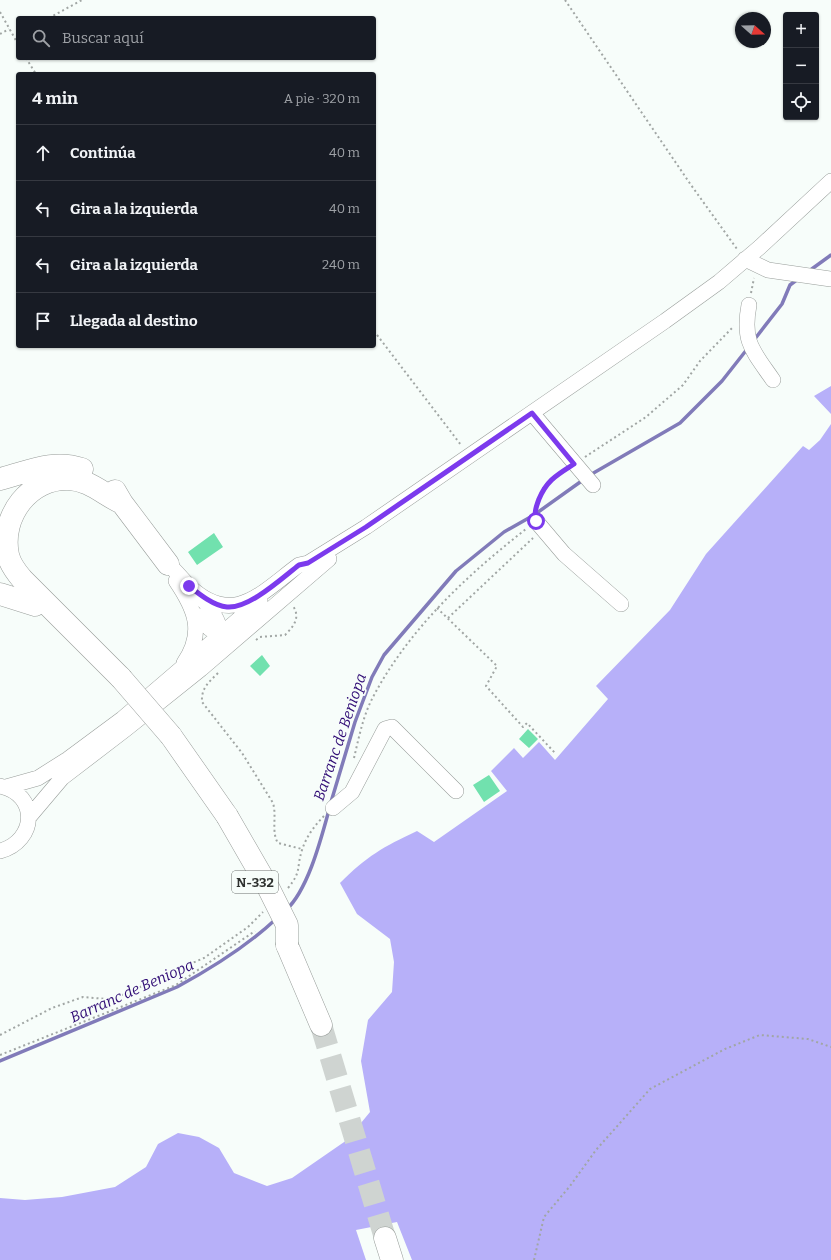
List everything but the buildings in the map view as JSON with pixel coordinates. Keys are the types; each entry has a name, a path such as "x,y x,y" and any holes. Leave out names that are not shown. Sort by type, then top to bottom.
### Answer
{"highway":[{"path":"0,479 50,465 75,466 96,475 117,494 122,503 168,564"},
{"path":"22,579 8,555 7,528 13,512 20,501 35,487 56,480 70,479 100,490 122,503"},
{"path":"0,559 22,579 118,681 167,739 223,818 268,887 287,925 287,945 321,1025"},
{"path":"0,577 35,605 118,681"},
{"path":"0,594 35,605"},
{"path":"385,1238 392,1260"}],"street":[{"path":"3,786 38,778 68,759 122,719 221,636 262,599 308,563 366,527 666,321 719,282 751,262 831,181"},
{"path":"751,262 778,272 831,279"},
{"path":"749,305 746,321 747,338 773,380"},
{"path":"532,413 593,485"},
{"path":"539,525 564,554 621,604"},
{"path":"29,817 58,782 73,769 178,687 366,527"},
{"path":"198,593 227,607 247,603 299,565 308,563"},
{"path":"168,564 172,575 195,614 207,628 227,638 291,585 301,581"},
{"path":"73,769 87,754 218,645 221,636 218,620 198,593 168,564"},
{"path":"178,671 191,653 195,641 195,614"},
{"path":"333,808 352,792 385,729 392,727 456,791"},
{"path":"0,851 13,846 24,836 28,827 29,817 22,798 15,792 3,786"}],"path":[{"path":"54,16 82,0"},
{"path":"539,525 534,515 544,486 574,464 646,417 683,385 700,361 739,321 749,305 751,262 691,185 565,0"},
{"path":"0,12 16,40"},
{"path":"0,34 9,29"},
{"path":"27,60 35,72"},
{"path":"376,334 469,456"},
{"path":"352,765 361,727 373,697 397,657 437,608 470,575 539,525"},
{"path":"448,618 539,525"},
{"path":"252,643 260,637 285,635 292,628 296,621 297,612 286,595"},
{"path":"437,608 497,666 486,686 523,727 527,723 555,754"},
{"path":"223,668 206,685 202,692 202,702 242,753 273,803 276,812 274,837 278,843 302,849"},
{"path":"283,894 297,877 302,849 315,825 333,808"},
{"path":"0,1035 52,1008 83,997 106,999 126,994 204,958 248,927 266,908"},
{"path":"0,1055 176,985 255,932"},
{"path":"534,1260 544,1217 570,1186 596,1150 650,1089 725,1049 760,1035 808,1039 831,1047"}],"shaded area":[{"path":"831,386 831,414 814,396"},
{"path":"831,424 831,1260 412,1260 397,1222 356,1230 366,1260 0,1260 0,1198 25,1200 62,1197 115,1187 146,1167 158,1144 178,1133 199,1137 219,1148 234,1173 267,1186 292,1178 347,1140 370,1112 361,1061 368,1020 392,992 394,962 390,939 357,914 340,883 367,859 394,842 417,831 434,842 507,791 491,771 514,748 523,758 539,742 555,760 608,699 596,686 670,610 706,554 803,446 809,450 820,440"}],"waterway":[{"name":"Barranc de Beniopa","path":"809,271 831,255"},
{"name":"Barranc de Beniopa","path":"754,340 782,304 790,285 798,279"},
{"name":"Barranc de Beniopa","path":"590,475 680,423 722,381 748,348"},
{"name":"Barranc de Beniopa","path":"331,802 355,722 372,677 384,655 456,571 504,532 534,515 583,480"},
{"name":"Barranc de Beniopa","path":"286,910 294,901 307,877 318,849 329,810"},
{"name":"Barranc de Beniopa","path":"0,1061 177,987 203,972 253,939 276,919"}],"tunnel":[{"path":"321,1025 385,1238"}],"route":[{"path":"189,586 213,602 227,607 247,603 299,565 308,563 366,527 532,413 574,464 556,475 544,486 536,506 534,515 536,521"}]}
